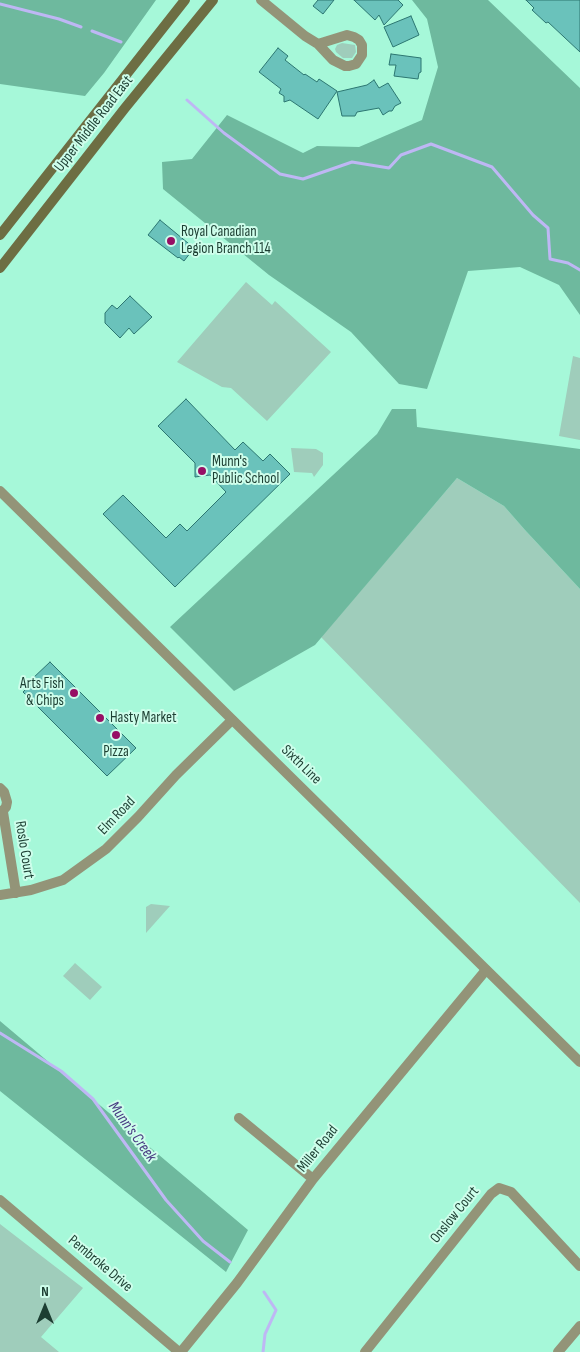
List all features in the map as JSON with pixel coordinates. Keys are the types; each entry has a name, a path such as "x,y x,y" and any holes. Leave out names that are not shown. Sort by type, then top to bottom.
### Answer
{"main road":[{"name":"Upper Middle Road East","path":"0,235 185,0"},
{"name":"Upper Middle Road East","path":"0,268 213,0"}],"street":[{"path":"261,0 305,36 318,44"},
{"name":"Sixth Line","path":"0,491 580,1062"},
{"name":"Elm Road","path":"0,896 31,890 63,880 106,849 176,775 232,720"},
{"name":"Roslo Court","path":"0,788 4,792 7,802 2,813 16,893"},
{"name":"Miller Road","path":"180,1352 237,1283 313,1179 486,970"},
{"path":"239,1118 313,1179"},
{"name":"Onslow Court","path":"366,1352 491,1194 500,1188 511,1192 580,1266"},
{"name":"Pembroke Drive","path":"0,1200 180,1352"},
{"path":"558,1352 580,1326"}],"green space":[{"path":"0,0 156,0 104,73 85,96 0,84"},
{"path":"412,0 488,0 580,88 580,315 559,285 520,267 468,271 427,389 399,384 351,332 269,275 163,189 162,162 192,159 227,115 303,153 317,146 359,147 422,120 438,67 427,19"},
{"path":"342,43 355,45 356,52 352,58 343,58 336,52 337,45"},
{"path":"246,282 272,305 275,301 331,352 267,421 231,388 222,387 177,362"},
{"path":"573,356 580,358 580,440 559,436"},
{"path":"392,409 416,409 417,427 580,449 580,589 504,506 457,478 315,645 234,691 170,627 377,434"},
{"path":"291,448 316,449 323,453 323,465 314,477 312,473 294,472"},
{"path":"457,478 504,506 580,589 580,903 321,637"},
{"path":"151,904 170,906 146,933 146,907"},
{"path":"75,963 102,987 90,1000 63,976"},
{"path":"0,1021 248,1230 226,1272 0,1091"},
{"path":"0,1224 83,1288 41,1337 59,1352 0,1352"}],"building":[{"path":"318,0 334,0 323,14 313,6"},
{"path":"354,0 398,0 403,5 384,25 379,15 375,20"},
{"path":"526,0 580,0 580,52 548,22 546,23 532,10 534,8"},
{"path":"411,16 419,35 393,47 384,27"},
{"path":"278,48 288,56 285,60 304,75 317,82 319,79 337,91 318,119 290,100 284,102 284,96 279,93 281,89 259,72"},
{"path":"391,54 421,58 421,72 418,79 394,76 396,65 389,65"},
{"path":"374,80 379,88 388,83 401,103 395,106 392,111 383,115 379,108 357,112 355,116 342,116 337,92 367,85"},
{"name":"Royal Canadian Legion Branch 114","path":"160,220 194,248 184,261 148,235"},
{"path":"130,296 152,317 134,334 129,328 120,338 105,323 105,313 112,305 117,309"},
{"path":"186,399 235,450 243,442 263,461 270,454 290,474 175,587 103,514 123,495 166,538 180,524 187,531 226,492 210,475 195,477 195,463 158,426"},
{"path":"50,662 136,748 107,776 23,692 34,681 32,679"}],"waterway":[{"path":"0,4 59,19 81,27"},
{"path":"92,31 121,42"},
{"path":"187,100 224,133 280,174 303,179 352,162 389,168 401,155 431,144 492,167 533,215 548,228 550,259 568,263 580,270"},
{"name":"Munn's Creek","path":"0,1033 61,1071 93,1099 166,1200 203,1241 230,1262"},
{"name":"Munn's Creek","path":"263,1352 265,1334 276,1310 264,1292"}],"place":[{"name":"Royal Canadian Legion Branch 114","path":"171,241"},
{"name":"Munn's Public School","path":"202,471"},
{"name":"Arts Fish & Chips","path":"74,693"},
{"name":"Hasty Market","path":"100,718"},
{"name":"Pizza","path":"116,735"}]}
